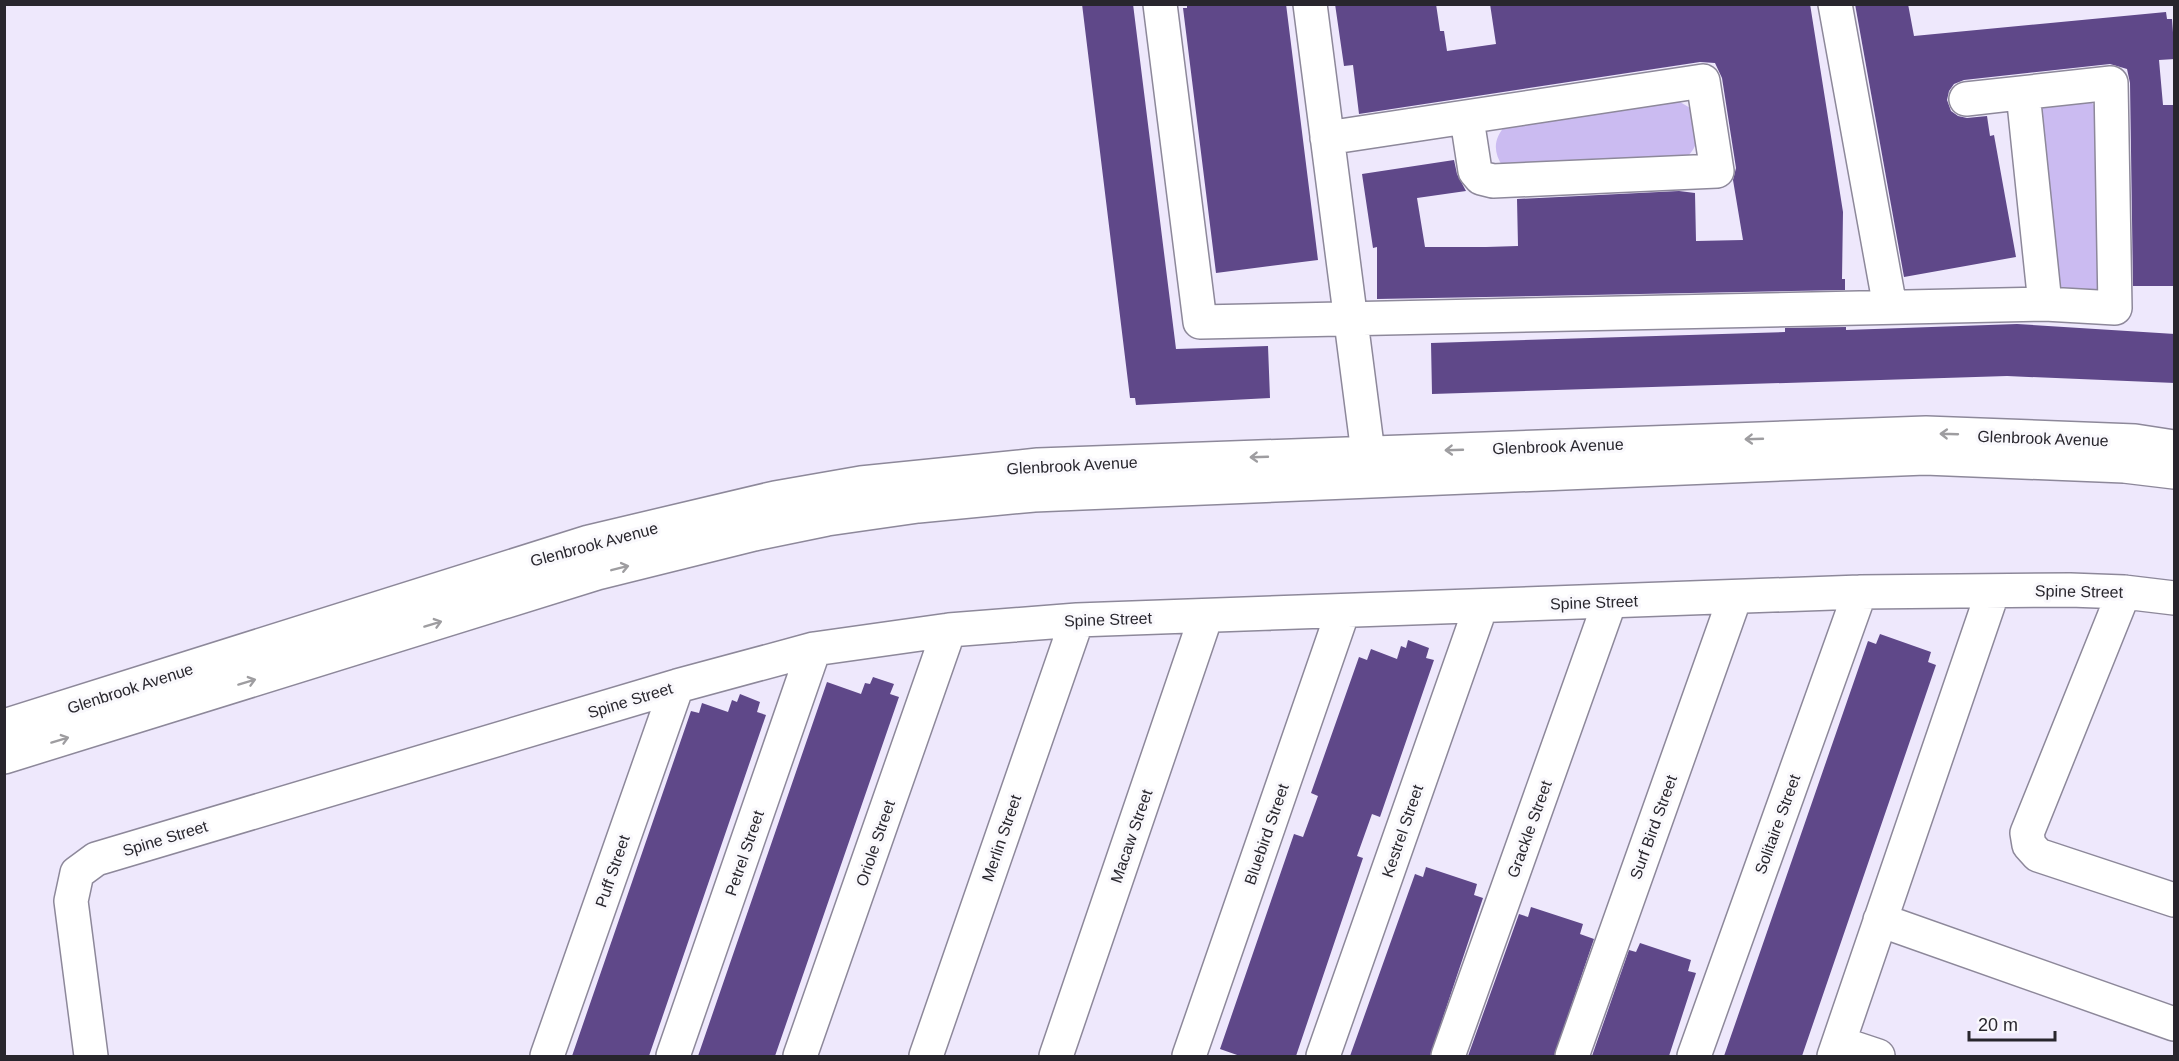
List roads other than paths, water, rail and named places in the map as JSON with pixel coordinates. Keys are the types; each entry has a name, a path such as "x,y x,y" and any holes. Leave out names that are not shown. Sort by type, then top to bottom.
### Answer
{"street":[{"path":"1160,4 1200,322 2045,304 2115,308 2111,83 1966,99"},
{"path":"1310,4 1368,453"},
{"path":"1836,4 1890,307"},
{"path":"1327,138 1467,119 1703,81 1717,171 1493,181 1481,178 1475,171 1467,119"},
{"path":"2023,93 2045,304"},
{"name":"Glenbrook Avenue","path":"4,726 589,542 775,498 936,473 1038,465 1926,433 2135,441 2175,447"},
{"name":"Glenbrook Avenue","path":"4,757 597,573 754,534 918,506 1034,495 1925,458 2124,466 2175,472"},
{"path":"1878,1056 1836,1050 1993,591"},
{"name":"Spine Street","path":"91,1056 71,902 77,873 96,859 677,686 814,650 949,630 1077,620 1860,592 2124,592 2175,598"},
{"name":"Solitaire Street","path":"1694,1056 1860,592"},
{"path":"2124,592 2027,833 2029,845 2038,855 2175,900"},
{"name":"Surf Bird Street","path":"1572,1056 1735,597"},
{"name":"Grackle Street","path":"1448,1056 1610,601"},
{"name":"Kestrel Street","path":"1323,1056 1481,606"},
{"name":"Bluebird Street","path":"1190,1056 1343,611"},
{"name":"Macaw Street","path":"1056,1056 1206,616"},
{"name":"Merlin Street","path":"926,1056 1077,620"},
{"name":"Oriole Street","path":"800,1056 949,630"},
{"name":"Petrel Street","path":"673,1056 814,650"},
{"name":"Puff Street","path":"547,1056 677,686"},
{"path":"1880,920 2175,1024"}]}
